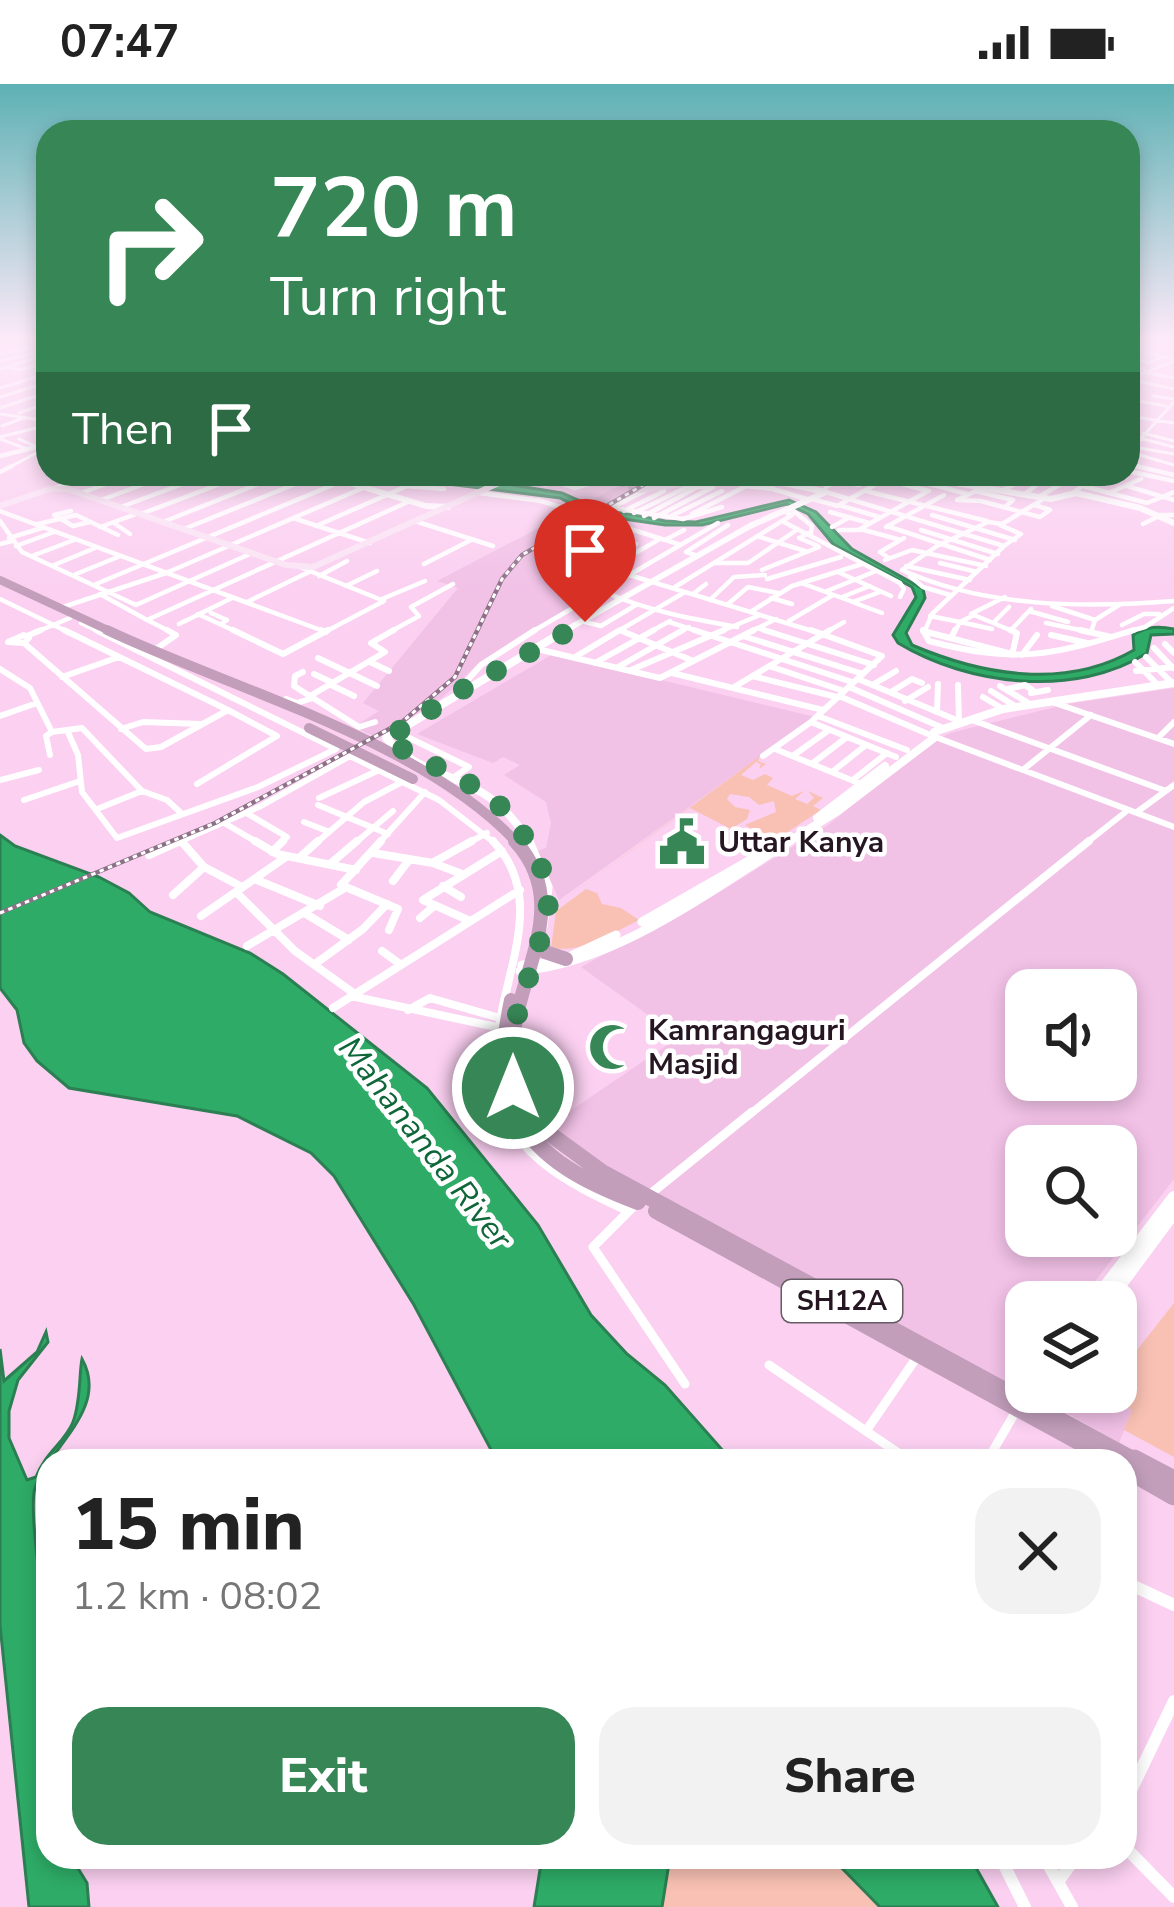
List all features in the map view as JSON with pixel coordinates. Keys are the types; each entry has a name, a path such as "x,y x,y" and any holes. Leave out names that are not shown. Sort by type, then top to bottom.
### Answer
{"main road":[{"path":"0,505 68,486 276,562 318,571 494,486"},
{"path":"643,490 682,486"},
{"name":"SH12A","path":"0,581 355,739 367,751 460,803 504,839 524,872 532,898 532,920 522,969"},
{"name":"SH12A","path":"0,581 342,744 465,797 503,826 532,869 540,900 539,931 504,1020 498,1059 501,1085 538,1148 565,1168 1005,1389"},
{"path":"539,931 545,952 576,957"},
{"name":"SH12A","path":"504,1020 518,1110 568,1152 638,1203 919,1354 1005,1391"},
{"name":"SH12A","path":"1045,1413 1096,1449"},
{"name":"SH12A","path":"1050,1413 1116,1449"},
{"name":"SH12A","path":"1137,1461 1174,1481"},
{"path":"1137,1475 1174,1495"}],"street":[{"path":"1140,438 1153,424"},
{"path":"15,426 26,430"},
{"path":"1,433 36,428"},
{"path":"1,433 27,449"},
{"path":"1142,435 1174,435"},
{"path":"1142,435 1174,435"},
{"path":"1140,447 1174,435"},
{"path":"19,439 36,446"},
{"path":"0,456 36,446"},
{"path":"0,472 36,452"},
{"path":"1140,453 1174,464"},
{"path":"1140,470 1174,478"},
{"path":"81,493 101,486"},
{"path":"101,500 139,486"},
{"path":"121,507 176,486"},
{"path":"98,527 215,486 236,493"},
{"path":"163,522 253,486"},
{"path":"184,530 291,486"},
{"path":"60,608 142,564 330,486"},
{"path":"361,486 448,508"},
{"path":"316,526 407,486 444,489"},
{"path":"633,514 694,486"},
{"path":"643,517 698,486"},
{"path":"652,519 713,486"},
{"path":"713,503 738,486"},
{"path":"779,486 888,526 999,555"},
{"path":"829,486 840,495 891,512 1015,539"},
{"path":"674,588 829,486 850,488"},
{"path":"820,518 875,486"},
{"path":"898,486 836,529 860,530 978,572"},
{"path":"871,505 896,498 914,486"},
{"path":"920,486 942,496 1040,517 1050,510 1025,494 963,486"},
{"path":"860,530 938,486"},
{"path":"963,486 1013,500 1038,501 1060,500 1083,486 1142,502"},
{"path":"888,559 880,552 983,486"},
{"path":"1003,490 1010,486"},
{"path":"1025,494 1037,486"},
{"path":"1000,524 1057,486"},
{"path":"1110,493 1127,486 1165,497"},
{"path":"112,593 365,487"},
{"path":"623,511 660,490 722,508 662,521 643,517 623,511 613,507 643,490"},
{"path":"662,521 722,491"},
{"path":"866,491 1021,533 959,588 922,631"},
{"path":"479,493 522,497 604,520 716,562 748,562 765,575"},
{"path":"1073,493 1174,519"},
{"path":"858,542 877,536 942,496"},
{"path":"1133,506 1174,496"},
{"path":"1004,508 1013,500"},
{"path":"148,620 410,501"},
{"path":"0,505 55,532 326,632"},
{"path":"245,505 267,512"},
{"path":"57,519 55,514 71,511"},
{"path":"787,512 800,528 903,586 900,598"},
{"path":"539,931 546,923 549,896 531,844 514,819 487,793 386,742 395,731 458,692 750,526 787,512 812,526 814,532 798,537 819,547 765,575 763,590"},
{"path":"830,512 876,520"},
{"path":"12,542 76,514 118,536"},
{"path":"1143,524 1159,515"},
{"path":"952,529 969,517"},
{"path":"292,518 372,544"},
{"path":"57,519 76,526 90,522"},
{"path":"932,519 1004,546"},
{"path":"604,520 542,556 573,568 601,591 673,620 737,627"},
{"path":"0,521 12,542 31,556 75,574 176,635 156,649"},
{"path":"112,522 130,534"},
{"path":"418,522 493,546"},
{"path":"905,569 940,545 988,522"},
{"path":"458,692 492,656 718,523"},
{"path":"687,551 728,525"},
{"path":"750,526 806,552"},
{"path":"618,562 669,528"},
{"path":"748,562 800,528"},
{"path":"904,528 989,563"},
{"path":"607,559 636,544 684,530"},
{"path":"0,544 28,542 55,532"},
{"path":"695,535 733,553"},
{"path":"572,538 586,544 577,550 631,574 879,653 882,658 875,665 763,756"},
{"path":"31,556 76,539"},
{"path":"424,564 472,539"},
{"path":"28,542 39,547"},
{"path":"589,556 614,543 636,544"},
{"path":"52,566 97,547"},
{"path":"762,550 792,557 823,575"},
{"path":"888,559 908,550"},
{"path":"98,588 136,604 252,553"},
{"path":"877,555 928,580 1005,597 1141,607 1174,604"},
{"path":"75,574 120,556"},
{"path":"709,600 736,576 812,567 842,557"},
{"path":"318,571 347,561"},
{"path":"943,561 989,563"},
{"path":"920,585 943,561"},
{"path":"752,611 801,583 864,564"},
{"path":"905,569 970,580"},
{"path":"905,569 920,585 952,595"},
{"path":"246,602 304,570"},
{"path":"318,571 382,599"},
{"path":"346,586 377,571"},
{"path":"837,571 890,597 866,607"},
{"path":"778,635 830,593 878,571"},
{"path":"198,614 283,654 382,599 425,581"},
{"path":"801,583 882,613"},
{"path":"141,645 293,701 311,697 386,651 372,641 419,616 410,609 453,584"},
{"path":"574,658 706,584"},
{"path":"728,584 779,593"},
{"path":"841,598 870,586"},
{"path":"728,604 748,587"},
{"path":"854,602 880,592"},
{"path":"717,594 735,598"},
{"path":"943,645 960,622 1005,597"},
{"path":"179,624 233,598"},
{"path":"771,598 791,604"},
{"path":"0,599 275,731 277,736 197,784"},
{"path":"1012,629 1045,602 1095,620"},
{"path":"585,622 602,626 637,604"},
{"path":"922,631 1012,654 1056,654 1145,627 1174,604"},
{"path":"1091,632 1095,620 1119,605"},
{"path":"995,621 1009,607"},
{"path":"616,668 688,623 695,609"},
{"path":"1029,611 1069,622 1066,626"},
{"path":"211,614 227,620 219,624"},
{"path":"628,671 762,614"},
{"path":"1122,625 1144,614 1159,614"},
{"path":"970,615 1017,633 1012,654"},
{"path":"931,616 992,629"},
{"path":"537,649 660,678 776,619"},
{"path":"0,630 13,637 9,643 76,620 336,749 283,776 117,838 82,792 78,755 67,730"},
{"path":"595,663 673,620"},
{"path":"733,688 844,622"},
{"path":"1046,622 1112,637"},
{"path":"688,623 896,707 935,734"},
{"path":"757,628 875,665"},
{"path":"788,638 806,628"},
{"path":"621,631 693,661"},
{"path":"922,631 927,640 989,657 1012,654"},
{"path":"743,635 794,652 850,687 883,715 1174,827"},
{"path":"1022,655 1037,635"},
{"path":"1051,635 1089,644"},
{"path":"26,639 141,746 153,749 228,710"},
{"path":"1165,644 1174,653"},
{"path":"1154,648 1173,668"},
{"path":"62,677 120,656"},
{"path":"1146,657 1174,684"},
{"path":"318,658 377,686"},
{"path":"368,662 388,671"},
{"path":"770,666 850,687"},
{"path":"1158,685 1138,668 1173,668"},
{"path":"0,669 30,688 52,732"},
{"path":"752,676 850,687 873,685 896,671"},
{"path":"303,672 295,676 293,685 359,727 375,722"},
{"path":"671,673 733,688 907,750"},
{"path":"314,674 354,696"},
{"path":"0,682 14,678"},
{"path":"883,715 925,685 912,679 890,692"},
{"path":"937,712 938,684"},
{"path":"750,864 810,823 892,755 958,721 1015,706 1174,684"},
{"path":"522,969 555,970 647,923 838,811 935,734 972,720 1174,684"},
{"path":"873,685 958,721"},
{"path":"958,685 958,721"},
{"path":"999,689 1024,685 1035,692"},
{"path":"999,689 1030,704"},
{"path":"999,689 1015,706"},
{"path":"1018,696 1048,690"},
{"path":"919,692 937,699"},
{"path":"983,697 1003,709"},
{"path":"1,715 37,703"},
{"path":"1054,703 1174,744"},
{"path":"1022,770 1091,715"},
{"path":"817,716 830,730 892,755"},
{"path":"972,720 1170,788"},
{"path":"120,729 142,722 204,724"},
{"path":"1158,738 1174,722"},
{"path":"50,754 46,736 82,728 142,791 166,800 182,814"},
{"path":"793,756 830,730"},
{"path":"395,731 469,767 454,777"},
{"path":"812,764 847,737"},
{"path":"832,772 866,745"},
{"path":"774,748 857,782"},
{"path":"149,855 225,824 348,757 425,792 487,833 502,851 520,890 522,969"},
{"path":"0,780 39,770"},
{"path":"377,770 319,801 344,819 388,834"},
{"path":"24,800 80,781"},
{"path":"298,859 344,819 402,782"},
{"path":"685,1384 593,1247 638,1203 1132,812 1170,788"},
{"path":"97,809 142,791"},
{"path":"389,930 399,912 341,885 425,792"},
{"path":"329,865 393,811"},
{"path":"246,813 287,837 272,852"},
{"path":"304,822 329,832"},
{"path":"225,824 272,852 356,871"},
{"path":"433,862 487,833"},
{"path":"182,842 204,867 240,890 295,951 351,994 407,1011 504,1020"},
{"path":"468,920 423,900 502,851"},
{"path":"372,853 433,862 462,874"},
{"path":"201,916 286,856"},
{"path":"393,881 409,860"},
{"path":"173,895 204,867"},
{"path":"257,880 320,906"},
{"path":"443,886 461,897"},
{"path":"247,946 344,889"},
{"path":"333,1008 520,890"},
{"path":"315,964 387,904"},
{"path":"420,918 434,907"},
{"path":"306,914 349,940"},
{"path":"382,952 400,964"},
{"path":"522,969 576,957"},
{"path":"407,1011 430,998 504,1020"},
{"path":"1109,1281 1174,1197"},
{"path":"1124,1281 1174,1213"},
{"path":"866,1431 919,1354"},
{"path":"769,1365 892,1449"},
{"path":"995,1449 1020,1413"},
{"path":"1137,1588 1174,1605"},
{"path":"1137,1778 1174,1701"},
{"path":"1137,1859 1174,1897"},
{"path":"1006,1869 1025,1907"},
{"path":"1051,1869 1072,1907"},
{"path":"1058,1882 1067,1869"}],"shaded area":[{"path":"619,486 649,486 563,530 613,546 595,558 622,566 580,591 590,597 480,662 443,697 378,738 354,727 379,711 363,703 458,588 437,581"},
{"path":"553,654 815,717 559,900 538,851 546,848 551,823 546,802 504,775 520,765 503,757 493,763 417,734"},
{"path":"1174,688 1174,1179 1137,1227 1137,1125 1005,1125 1005,1257 1114,1257 1095,1281 1005,1281 1005,1381 590,1162 548,1126 679,1037 581,967 718,893 828,825 926,746 950,733 1068,704"},
{"path":"760,756 758,761 766,764 759,769 761,764 756,762 741,775 753,780 765,774 773,778 767,785 792,796 804,791 795,799 807,804 814,798 808,791 823,798 813,806 821,810 774,841 745,825 776,812 774,801 759,805 749,797 730,794 727,799 735,807 750,810 747,819 731,829 690,808 557,905"},
{"path":"586,889 597,893 602,904 621,908 639,920 585,945 551,948 556,911"},
{"path":"1174,1303 1174,1457 1124,1430 1131,1413 1137,1413 1137,1350"},
{"path":"1067,1413 1131,1413 1119,1443"},
{"path":"668,1869 843,1869 880,1907 662,1907"}],"water":[{"path":"464,486 519,486 562,493 594,507 665,521 696,522 789,500 816,512 852,549 923,589 925,598 906,633 912,645 995,670 1052,674 1080,670 1134,650 1133,635 1143,630 1169,628 1174,634 1151,635 1147,653 1088,676 1056,681 989,677 926,658 898,643 893,635 916,597 912,587 833,544 808,514 787,504 702,525 665,525 590,514 560,498"},
{"name":"Mahananda River","path":"0,835 15,846 99,877 129,893 150,912 250,953 283,974 427,1088 538,1225 591,1315 665,1385 721,1449 491,1449 414,1305 334,1176 311,1153 237,1116 69,1088 24,1043 17,1010 0,988"},
{"path":"46,1332 48,1342 18,1380 9,1411 9,1438 27,1480 36,1477 36,1869 78,1869 87,1883 89,1907 29,1907 0,1625 0,1349 4,1381 37,1352"},
{"path":"82,1359 89,1377 88,1395 74,1427 54,1449 73,1422"},
{"path":"540,1869 668,1869 662,1907 534,1907"},
{"path":"843,1869 977,1869 998,1907 880,1907"}],"tunnel":[{"path":"629,486 641,490"}],"railway":[{"path":"0,913 215,823 402,722 455,677 502,579 522,555 641,486"}],"place":[{"name":"Uttar Kanya","path":"682,842"},
{"name":"Kamrangaguri Masjid","path":"612,1047"}],"route":[{"path":"513,1088 509,1044 539,931 549,911 543,871 517,823 487,793 385,740 458,692 585,622"}]}
